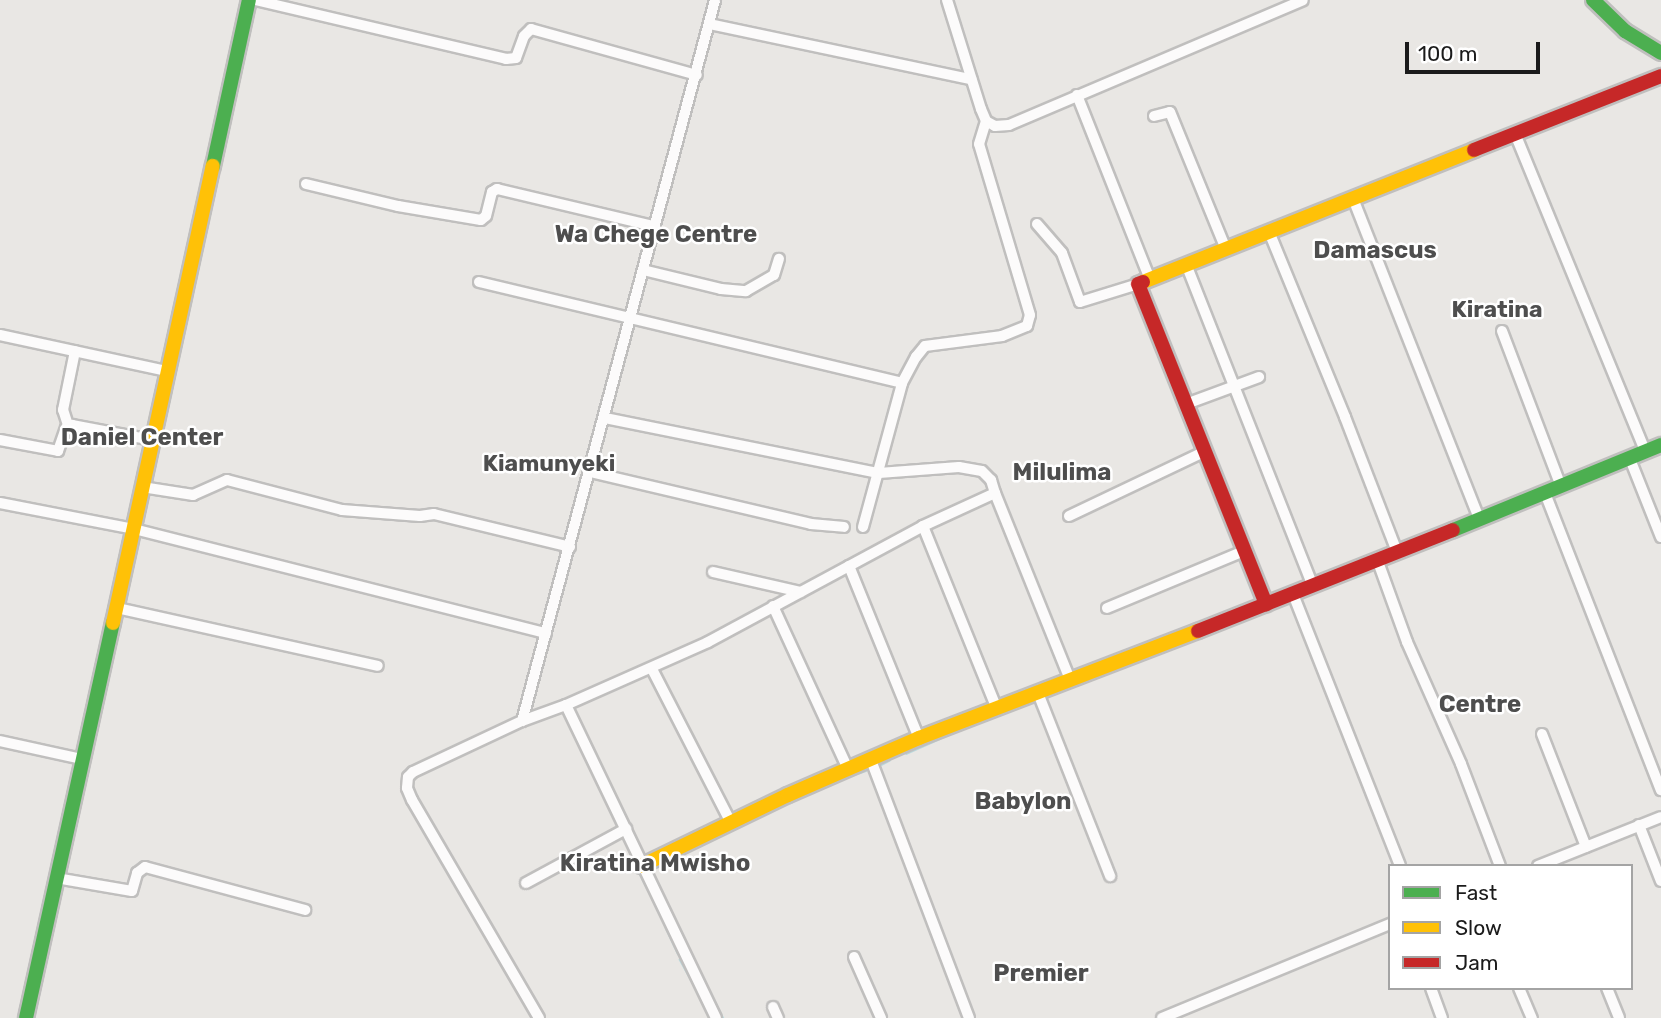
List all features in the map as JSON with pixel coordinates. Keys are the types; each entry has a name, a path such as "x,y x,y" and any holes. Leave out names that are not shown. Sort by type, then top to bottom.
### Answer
{"street":[{"path":"26,1018 248,0"},
{"path":"255,0 506,59 516,58 524,36 531,29 697,75"},
{"path":"522,721 715,0"},
{"path":"863,527 902,383 925,346 1002,335 1027,326 1030,315 979,144 986,121 947,0"},
{"path":"986,121 995,126 1009,125 1303,0"},
{"path":"1593,0 1625,30 1661,53"},
{"path":"709,24 971,79"},
{"path":"1037,224 1062,253 1080,302 1270,234 1661,76"},
{"path":"1077,95 1186,404 1266,604"},
{"path":"1154,116 1170,112 1226,249"},
{"path":"1516,136 1645,451"},
{"path":"306,184 398,206 481,220 486,216 492,192 497,189 654,226"},
{"path":"1354,201 1479,519"},
{"path":"1270,234 1345,417 1396,552"},
{"path":"643,270 721,289 746,290 774,275 779,259"},
{"path":"1186,264 1312,587"},
{"path":"479,282 902,383"},
{"path":"1502,331 1561,486"},
{"path":"0,335 167,371"},
{"path":"0,440 58,451 68,425 63,410 75,351"},
{"path":"1186,404 1259,377"},
{"path":"605,418 879,473 959,467 982,471 990,480 1070,680"},
{"path":"68,425 152,440"},
{"path":"641,866 730,821 919,738 1312,587 1661,445"},
{"path":"1069,516 1205,452"},
{"path":"1630,458 1661,537"},
{"path":"590,472 811,524 844,527"},
{"path":"142,486 193,495 226,480 342,510 420,516 434,514 570,547"},
{"path":"539,1018 407,788 408,777 413,772 522,721 652,669 923,526 995,493"},
{"path":"1545,493 1661,790"},
{"path":"0,503 134,529 343,579 546,633"},
{"path":"923,526 997,709"},
{"path":"1107,608 1244,551"},
{"path":"1377,559 1407,642 1461,764 1499,864"},
{"path":"849,566 919,738"},
{"path":"713,572 802,592"},
{"path":"1293,594 1399,864"},
{"path":"773,606 848,769"},
{"path":"117,608 378,666"},
{"path":"652,669 730,821"},
{"path":"1038,693 1110,876"},
{"path":"566,705 716,1018"},
{"path":"1542,734 1586,847"},
{"path":"0,741 82,759"},
{"path":"871,760 969,1018"},
{"path":"1559,862 1586,847 1661,817"},
{"path":"1639,825 1661,881"},
{"path":"526,883 626,829"},
{"path":"56,878 132,891 137,873 145,867 305,910"},
{"path":"1162,1018 1186,1014 1388,925"},
{"path":"854,957 881,1018"},
{"path":"1432,990 1443,1018"},
{"path":"1520,990 1532,1018"},
{"path":"1608,990 1619,1018"},
{"path":"773,1007 778,1018"}],"waterway":[{"path":"906,753 951,733"},
{"path":"879,765 889,760"},
{"path":"848,776 865,770"},
{"path":"715,822 742,809"},
{"path":"657,866 700,845"},
{"path":"639,871 660,913"},
{"path":"653,874 675,922"},
{"path":"666,927 678,953"},
{"path":"680,959 698,992"},
{"path":"699,971 707,987"},
{"path":"710,993 723,1018"}],"traffic: fast":[{"path":"213,166 249,0"},
{"path":"1593,0 1625,31 1661,53"},
{"path":"1453,530 1661,445"},
{"path":"26,1018 113,623"}],"traffic: slow":[{"path":"1143,282 1474,150"},
{"path":"113,623 213,166"},
{"path":"641,866 788,795 919,738 1198,631"}],"traffic: jam":[{"path":"1474,150 1661,76"},
{"path":"1143,282 1138,284 1266,604"},
{"path":"1198,631 1453,530"}],"district":[{"name":"Wa Chege Centre","path":"656,235"},
{"name":"Damascus","path":"1375,251"},
{"name":"Kiratina","path":"1497,309"},
{"name":"Daniel Center","path":"142,438"},
{"name":"Kiamunyeki","path":"549,463"},
{"name":"Milulima","path":"1062,473"},
{"name":"Centre","path":"1480,705"},
{"name":"Babylon","path":"1023,802"},
{"name":"Kiratina Mwisho","path":"655,864"},
{"name":"Premier","path":"1041,974"}]}
